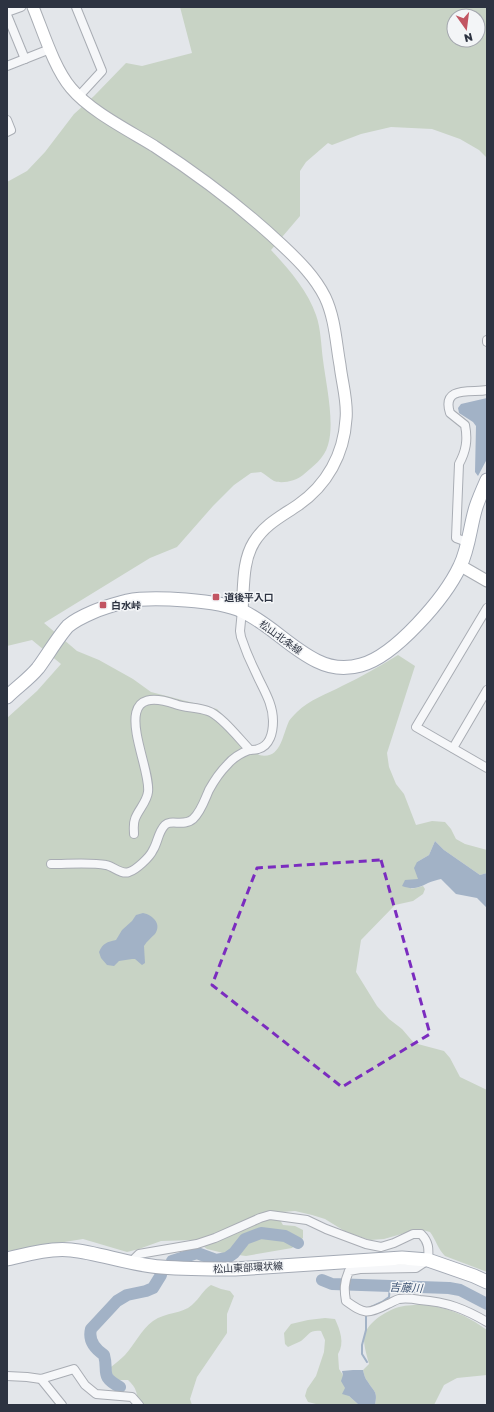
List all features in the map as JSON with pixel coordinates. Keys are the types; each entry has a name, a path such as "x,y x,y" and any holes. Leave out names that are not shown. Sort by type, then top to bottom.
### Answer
{"main road":[{"name":"松山北条線","path":"7,697 37,670 69,626 93,612 128,601 151,599 200,601 229,606 242,610 260,621 318,662 333,666 354,667 362,665 379,657 395,645 438,601 461,566 476,506 487,480"},
{"name":"松山東部環状線","path":"7,1259 49,1250 71,1250 130,1263 161,1267 235,1269 402,1258 428,1260 461,1271 487,1282"}],"street":[{"path":"21,7 7,14 25,59"},
{"path":"33,7 50,49 65,80 79,96 100,112 197,174 217,189 268,232 308,272 319,287 329,307 335,334 346,411 341,448 337,460 330,472 312,494 271,522 261,532 253,543 246,562 240,631 241,637 256,673 269,699 273,722 269,740 264,747 250,750 239,755 228,763 210,788 200,811 193,819 188,823 169,823 165,825 153,850 134,869 124,873 115,868 102,864 51,864"},
{"path":"76,7 102,71 79,96"},
{"path":"7,66 50,49"},
{"path":"7,120 11,130 7,132"},
{"path":"467,542 456,538 459,464 464,454 467,440 466,432 465,425 450,414 448,404 454,394 459,392 487,390"},
{"path":"461,566 487,581"},
{"path":"486,611 416,727 487,767"},
{"path":"453,748 487,690"},
{"path":"134,834 134,821 146,799 148,791 148,780 140,752 136,730 136,715 139,707 146,701 154,699 181,706 206,710 215,714 250,750"},
{"path":"130,1263 139,1254 197,1244 270,1215 307,1220 326,1230 366,1244 381,1247 413,1234 421,1234 427,1240 429,1248 428,1260 416,1268 360,1269 349,1271 344,1292 346,1301 360,1311 369,1312 398,1299 438,1301 472,1313 487,1322"},
{"path":"7,1376 27,1376 41,1379 74,1369 85,1385 96,1394 132,1397 139,1405"},
{"path":"41,1379 62,1405"}],"highlighted area":[{"path":"381,860 430,1034 342,1087 212,985 257,868"}],"green space":[{"path":"180,7 487,7 487,158 479,150 460,139 432,129 391,127 361,134 332,145 328,143 306,162 300,171 300,216 271,250 291,272 303,289 318,320 331,426 328,445 324,454 318,462 297,479 281,482 274,481 261,472 251,473 234,485 213,506 177,547 150,558 44,623 77,651 99,660 133,679 151,692 217,709 259,755 266,756 272,754 280,746 290,720 302,708 313,701 398,655 415,666 387,753 389,767 396,784 404,794 416,825 432,821 445,822 451,829 456,839 465,844 487,850 487,873 480,875 444,850 435,841 429,855 417,862 418,879 411,889 423,886 425,889 423,894 413,901 395,905 361,940 356,972 377,1006 389,1019 402,1029 414,1043 444,1051 450,1058 460,1077 487,1090 487,1272 445,1256 430,1232 419,1229 384,1239 370,1240 346,1232 325,1219 295,1211 282,1212 280,1220 283,1225 295,1226 303,1230 303,1238 292,1248 246,1256 207,1249 195,1240 161,1241 127,1252 83,1239 8,1251 7,1248 7,718 37,691 61,664 32,640 7,646 7,182 27,171 45,152 74,114 126,63 142,66 192,53"},
{"path":"211,1285 230,1291 234,1296 227,1314 227,1333 197,1377 190,1399 192,1405 136,1405 137,1395 133,1385 128,1380 117,1380 112,1374 111,1367 125,1355 153,1321 163,1316 188,1308"},
{"path":"424,1304 457,1313 472,1320 487,1330 487,1375 457,1378 444,1385 434,1405 375,1405 376,1394 366,1379 363,1370 369,1364 364,1345 365,1333 377,1318 388,1311 402,1306"},
{"path":"325,1318 335,1319 339,1328 341,1345 338,1354 339,1369 343,1375 345,1388 349,1396 359,1405 320,1405 308,1402 305,1396 307,1389 316,1376 324,1352 325,1340 321,1331 314,1331 301,1341 288,1347 285,1344 284,1333 291,1324"}],"water":[{"path":"487,398 487,459 478,476 475,472 476,426 473,422 459,413 458,408 461,404"},
{"path":"435,841 444,850 480,875 487,873 487,908 477,898 456,894 441,879 415,888 402,886 405,880 418,879 414,868 417,862 429,855"},
{"path":"143,913 153,918 157,923 157,930 155,934 144,946 145,963 142,965 135,959 132,959 119,961 114,966 107,965 101,958 99,952 102,947 108,942 116,940 122,930 136,915"},
{"path":"363,1370 366,1379 376,1394 375,1405 359,1405 349,1396 342,1394 345,1388 341,1381 343,1375 342,1371"}],"waterway":[{"name":"吉藤川","path":"172,1261 197,1253 216,1260 227,1258 234,1253 245,1239 261,1233 285,1236 298,1243"},
{"name":"吉藤川","path":"120,1387 107,1377 104,1355 91,1341 91,1329 117,1301 127,1295 153,1288 161,1275"},
{"name":"吉藤川","path":"322,1280 332,1284 449,1288 460,1290 487,1304"},
{"path":"371,1307 389,1297 390,1286"},
{"path":"366,1315 366,1330 362,1345 362,1354 367,1362"}],"place":[{"name":"道後平入口","path":"216,597"},
{"name":"白水峠","path":"103,605"}]}
